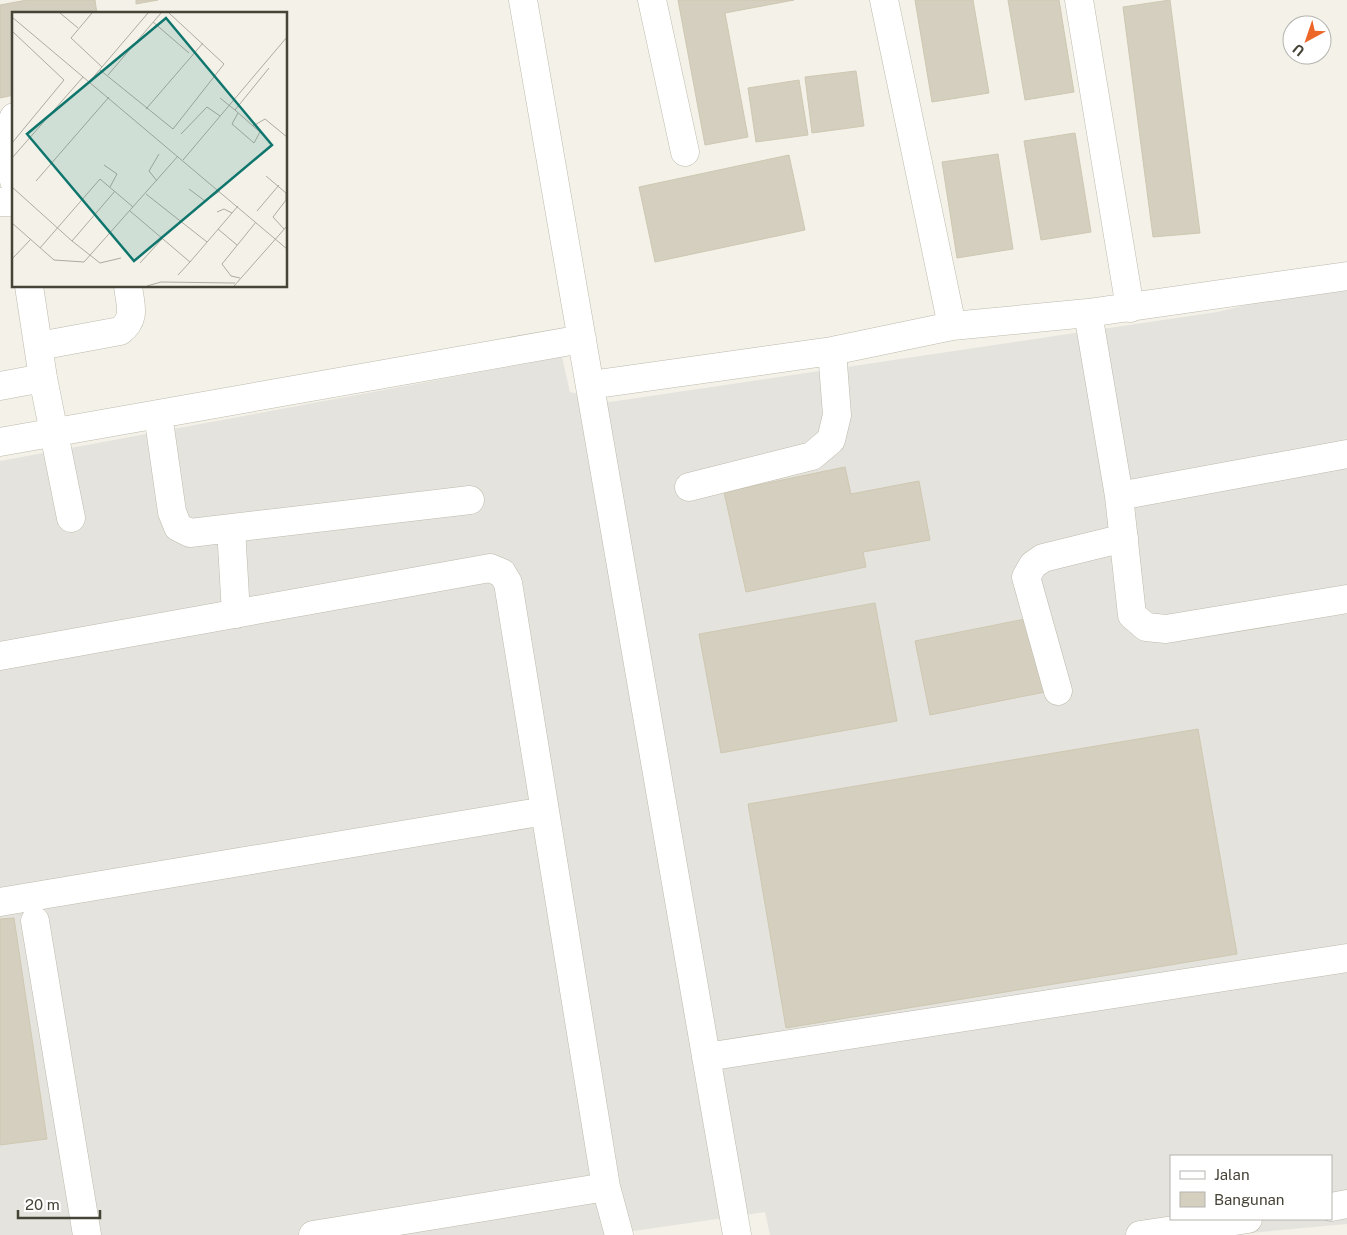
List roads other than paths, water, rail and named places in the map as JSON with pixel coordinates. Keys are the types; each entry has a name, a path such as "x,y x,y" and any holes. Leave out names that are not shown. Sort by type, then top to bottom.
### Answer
{"lane":[{"path":"523,0 737,1235"},
{"path":"652,0 685,152"},
{"path":"884,0 952,326"},
{"path":"1078,0 1130,308"},
{"path":"12,122 8,132 12,165"},
{"path":"590,385 832,350 952,326 1130,308 1347,276"},
{"path":"29,288 43,378 71,518"},
{"path":"38,346 120,331 128,325 131,316 128,288"},
{"path":"1088,313 1119,496 1132,615 1146,627 1166,629 1347,599"},
{"path":"0,442 582,339"},
{"path":"689,487 812,456 831,440 837,415 832,350"},
{"path":"0,386 43,378"},
{"path":"158,414 172,512 178,527 190,533 470,500"},
{"path":"1119,496 1347,454"},
{"path":"231,528 236,614"},
{"path":"1058,691 1026,576 1033,565 1043,558 1124,538"},
{"path":"0,656 490,568 502,572 508,583 606,1187 619,1235"},
{"path":"0,902 545,811"},
{"path":"36,921 87,1235"},
{"path":"706,1057 1347,958"},
{"path":"313,1235 606,1187"},
{"path":"1332,1206 1347,1204"},
{"path":"1140,1235 1241,1220"}]}
